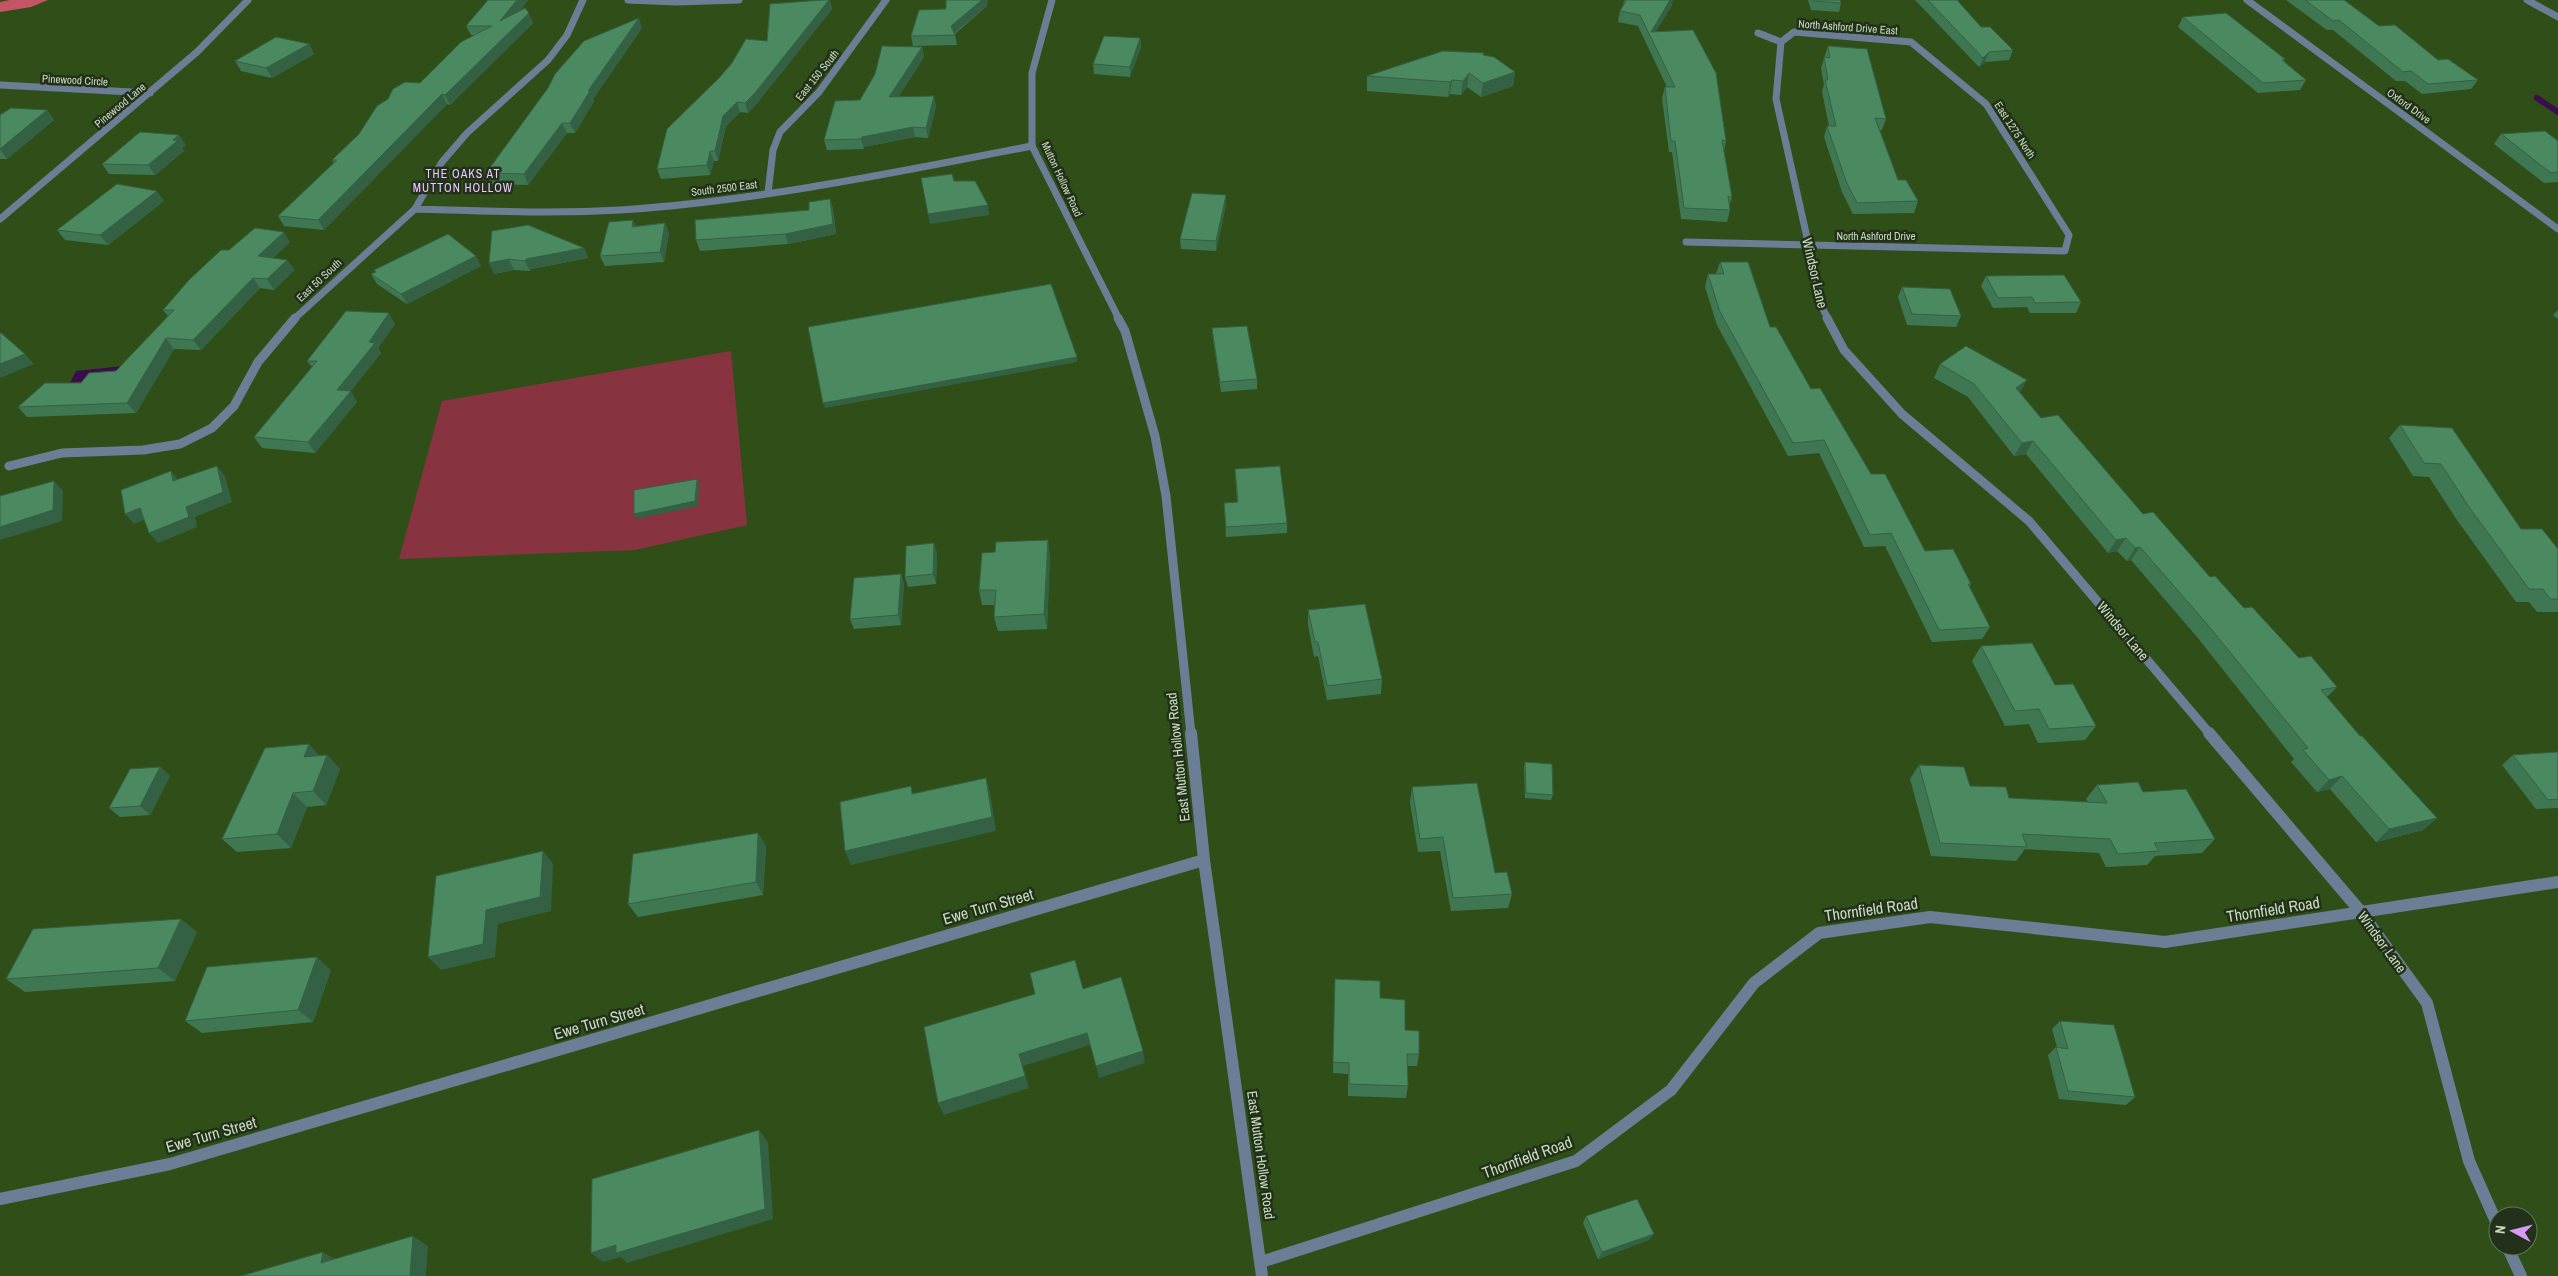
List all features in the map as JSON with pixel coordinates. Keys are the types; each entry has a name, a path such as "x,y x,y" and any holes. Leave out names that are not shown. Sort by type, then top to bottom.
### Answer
{"street":[{"name":"Pinewood Lane","path":"0,219 197,52 248,0"},
{"name":"East 50 South","path":"9,466 62,453 143,450 180,444 212,428 234,406 258,362 298,314 415,209 442,162 466,132 548,60 567,35 583,0"},
{"path":"628,0 676,2 739,0"},
{"name":"East 150 South","path":"768,193 773,150 780,132 819,92 886,0"},
{"name":"Mutton Hollow Road","path":"1052,0 1032,73 1032,146 1082,247"},
{"name":"Oxford Drive","path":"2248,0 2558,229"},
{"path":"2527,0 2558,17"},
{"name":"North Ashford Drive East","path":"1758,33 1781,42 1794,32 1912,42"},
{"name":"Windsor Lane","path":"1781,42 1776,99 1823,309 1844,350 1902,414 2029,521 2361,912 2427,1003 2469,1161 2489,1206"},
{"name":"East 1275 North","path":"1912,42 1986,104 2069,235 2065,251"},
{"name":"Pinewood Circle","path":"0,85 150,93"},
{"name":"South 2500 East","path":"415,209 525,213 620,210 768,193 1032,146"},
{"name":"North Ashford Drive","path":"1686,242 1809,248 2065,251"},
{"name":"East Mutton Hollow Road","path":"1082,247 1125,331 1155,436 1166,496 1204,860 1262,1276"},
{"name":"Ewe Turn Street","path":"0,1199 170,1164 1204,860"},
{"name":"Thornfield Road","path":"1261,1262 1576,1160 1671,1090 1754,984 1819,933 1930,917 2165,942 2558,882"},
{"path":"2512,1256 2521,1276"}],"shaded area":[{"path":"10,0 48,0 31,7 0,12 0,2"},
{"path":"731,351 747,525 635,550 399,559 442,401"},
{"path":"123,366 116,378 70,383 76,371"}],"building":[{"path":"488,0 517,0 500,21 525,8 529,13 445,95 442,94 318,220 278,216 337,160 332,160 359,134 377,106 388,99 393,89 405,82 420,83 461,42 492,26 466,26"},
{"path":"829,0 755,93 745,103 737,102 723,116 715,151 710,151 707,165 657,169 667,129 719,78 732,63 746,39 767,41 770,4"},
{"path":"946,0 982,0 951,26 955,35 911,36 919,10 946,9"},
{"path":"1624,0 1670,0 1651,32 1693,30 1716,73 1726,141 1722,140 1732,197 1728,196 1730,210 1684,208 1675,141 1671,141 1665,87 1675,87 1640,15 1620,11 1626,1"},
{"path":"1840,0 1841,3 1814,1"},
{"path":"1928,0 1957,0 1981,27 1990,27 2013,50 1989,52 1983,58"},
{"path":"2305,0 2344,0 2379,26 2395,25 2438,60 2448,59 2478,80 2428,84 2411,71 2403,72 2339,20 2333,21"},
{"path":"2226,13 2285,59 2282,60 2306,80 2263,83 2183,17"},
{"path":"639,18 588,91 590,91 570,123 562,123 524,174 486,173 548,88 555,74 584,41"},
{"path":"1104,36 1140,38 1130,67 1093,64"},
{"path":"276,37 309,44 266,68 235,61"},
{"path":"882,46 922,47 889,97 934,96 926,128 913,127 862,137 861,139 824,140 835,101 860,100 875,74"},
{"path":"1828,46 1867,49 1886,119 1875,118 1898,180 1906,180 1918,201 1857,203 1846,181 1827,126 1836,126 1825,80 1828,80 1824,57 1830,58"},
{"path":"1443,51 1484,53 1483,55 1494,57 1515,72 1483,83 1469,73 1463,81 1452,80 1450,82 1367,76"},
{"path":"11,108 47,110 0,149 0,115"},
{"path":"2545,131 2558,141 2558,172 2551,173 2501,134"},
{"path":"140,132 179,135 173,140 177,141 148,165 102,164"},
{"path":"952,174 954,181 975,181 988,205 928,214 921,178"},
{"path":"117,184 157,191 100,235 57,230"},
{"path":"1192,193 1226,195 1216,241 1180,239"},
{"path":"830,199 833,224 785,234 696,240 695,220 809,210 809,202"},
{"path":"633,220 632,227 665,223 660,252 600,256 609,222"},
{"path":"528,225 584,248 526,259 525,261 509,259 489,263 492,231"},
{"path":"255,228 284,232 258,256 287,260 267,279 253,278 193,340 166,338 127,403 18,407 45,383 81,383 89,373 116,371 174,310 163,310 189,280 221,250 229,250"},
{"path":"448,234 476,256 401,294 371,274 376,272 374,270"},
{"path":"1720,262 1748,262 1770,327 1776,327 1811,389 1820,388 1871,474 1885,474 1925,551 1953,549 1990,627 1939,630 1891,533 1870,535 1824,440 1793,443 1720,312 1708,274 1724,274"},
{"path":"2064,275 2081,302 2035,303 2032,297 1998,298 1986,276"},
{"path":"1051,284 1077,357 823,403 808,327"},
{"path":"1902,287 1950,289 1961,316 1912,314"},
{"path":"346,311 389,313 369,342 375,343 337,390 351,391 308,442 254,437 317,361 307,361"},
{"path":"1247,326 1257,379 1220,382 1212,328"},
{"path":"1,333 25,354 0,364"},
{"path":"1966,346 2027,380 2016,388 2041,418 2058,415 2143,514 2153,512 2210,577 2215,576 2244,608 2252,607 2299,658 2311,656 2337,687 2321,690 2360,736 2437,818 2389,829 2342,776 2329,780 2303,750 2308,748 2207,624 2140,547 2135,548 2126,538 2116,540 2033,441 2022,443 1974,384 1940,364"},
{"path":"2400,425 2452,428 2521,529 2542,529 2558,549 2558,599 2550,599 2543,589 2529,589 2469,507 2441,464 2424,463"},
{"path":"217,466 223,492 186,507 189,517 149,533 140,508 125,514 121,490 171,471 173,481"},
{"path":"1280,466 1287,523 1226,527 1224,503 1238,502 1235,469"},
{"path":"697,479 695,501 634,514 634,490"},
{"path":"54,481 53,510 0,527 0,496"},
{"path":"1048,540 1044,614 994,617 996,590 979,590 982,553 995,552 996,542"},
{"path":"934,543 933,574 905,577 906,546"},
{"path":"901,574 898,615 850,619 854,578"},
{"path":"1365,604 1382,679 1327,686 1318,642 1315,642 1308,610"},
{"path":"2032,643 2055,685 2073,684 2096,726 2049,729 2039,709 2015,711 1981,646"},
{"path":"309,744 304,757 327,755 313,791 293,793 277,834 222,839 265,748"},
{"path":"2558,752 2558,799 2548,800 2513,755"},
{"path":"1525,762 1552,764 1553,795 1526,793"},
{"path":"1919,765 1964,767 1970,786 2006,787 2009,798 2107,803 2097,785 2138,782 2143,792 2186,789 2215,839 2154,843 2159,851 2118,854 2110,839 2022,834 2027,847 1940,843"},
{"path":"160,767 140,806 109,808 130,769"},
{"path":"986,778 992,817 845,851 840,802 911,786 912,794"},
{"path":"1477,783 1495,873 1507,872 1512,894 1453,898 1443,837 1420,839 1412,787"},
{"path":"758,833 756,882 628,904 633,854"},
{"path":"543,851 540,897 486,910 483,944 428,957 436,876"},
{"path":"181,919 158,968 6,979 33,929"},
{"path":"317,957 298,1010 185,1021 207,967"},
{"path":"1075,960 1083,989 1121,977 1143,1051 1096,1066 1087,1033 1019,1054 1025,1076 938,1103 924,1027 1035,994 1030,973"},
{"path":"1335,979 1380,981 1380,998 1405,1000 1405,1030 1419,1031 1419,1054 1407,1054 1408,1086 1349,1084 1349,1063 1333,1062"},
{"path":"2060,1021 2114,1025 2135,1097 2068,1091 2056,1047 2068,1049"},
{"path":"759,1130 765,1209 616,1253 616,1245 591,1253 592,1179"},
{"path":"1637,1199 1654,1234 1602,1252 1586,1216"},
{"path":"413,1236 410,1276 241,1276 323,1252 321,1263"}],"waterway":[{"path":"2537,98 2558,112"}],"district":[{"name":"THE OAKS AT MUTTON HOLLOW","path":"463,181"}]}
